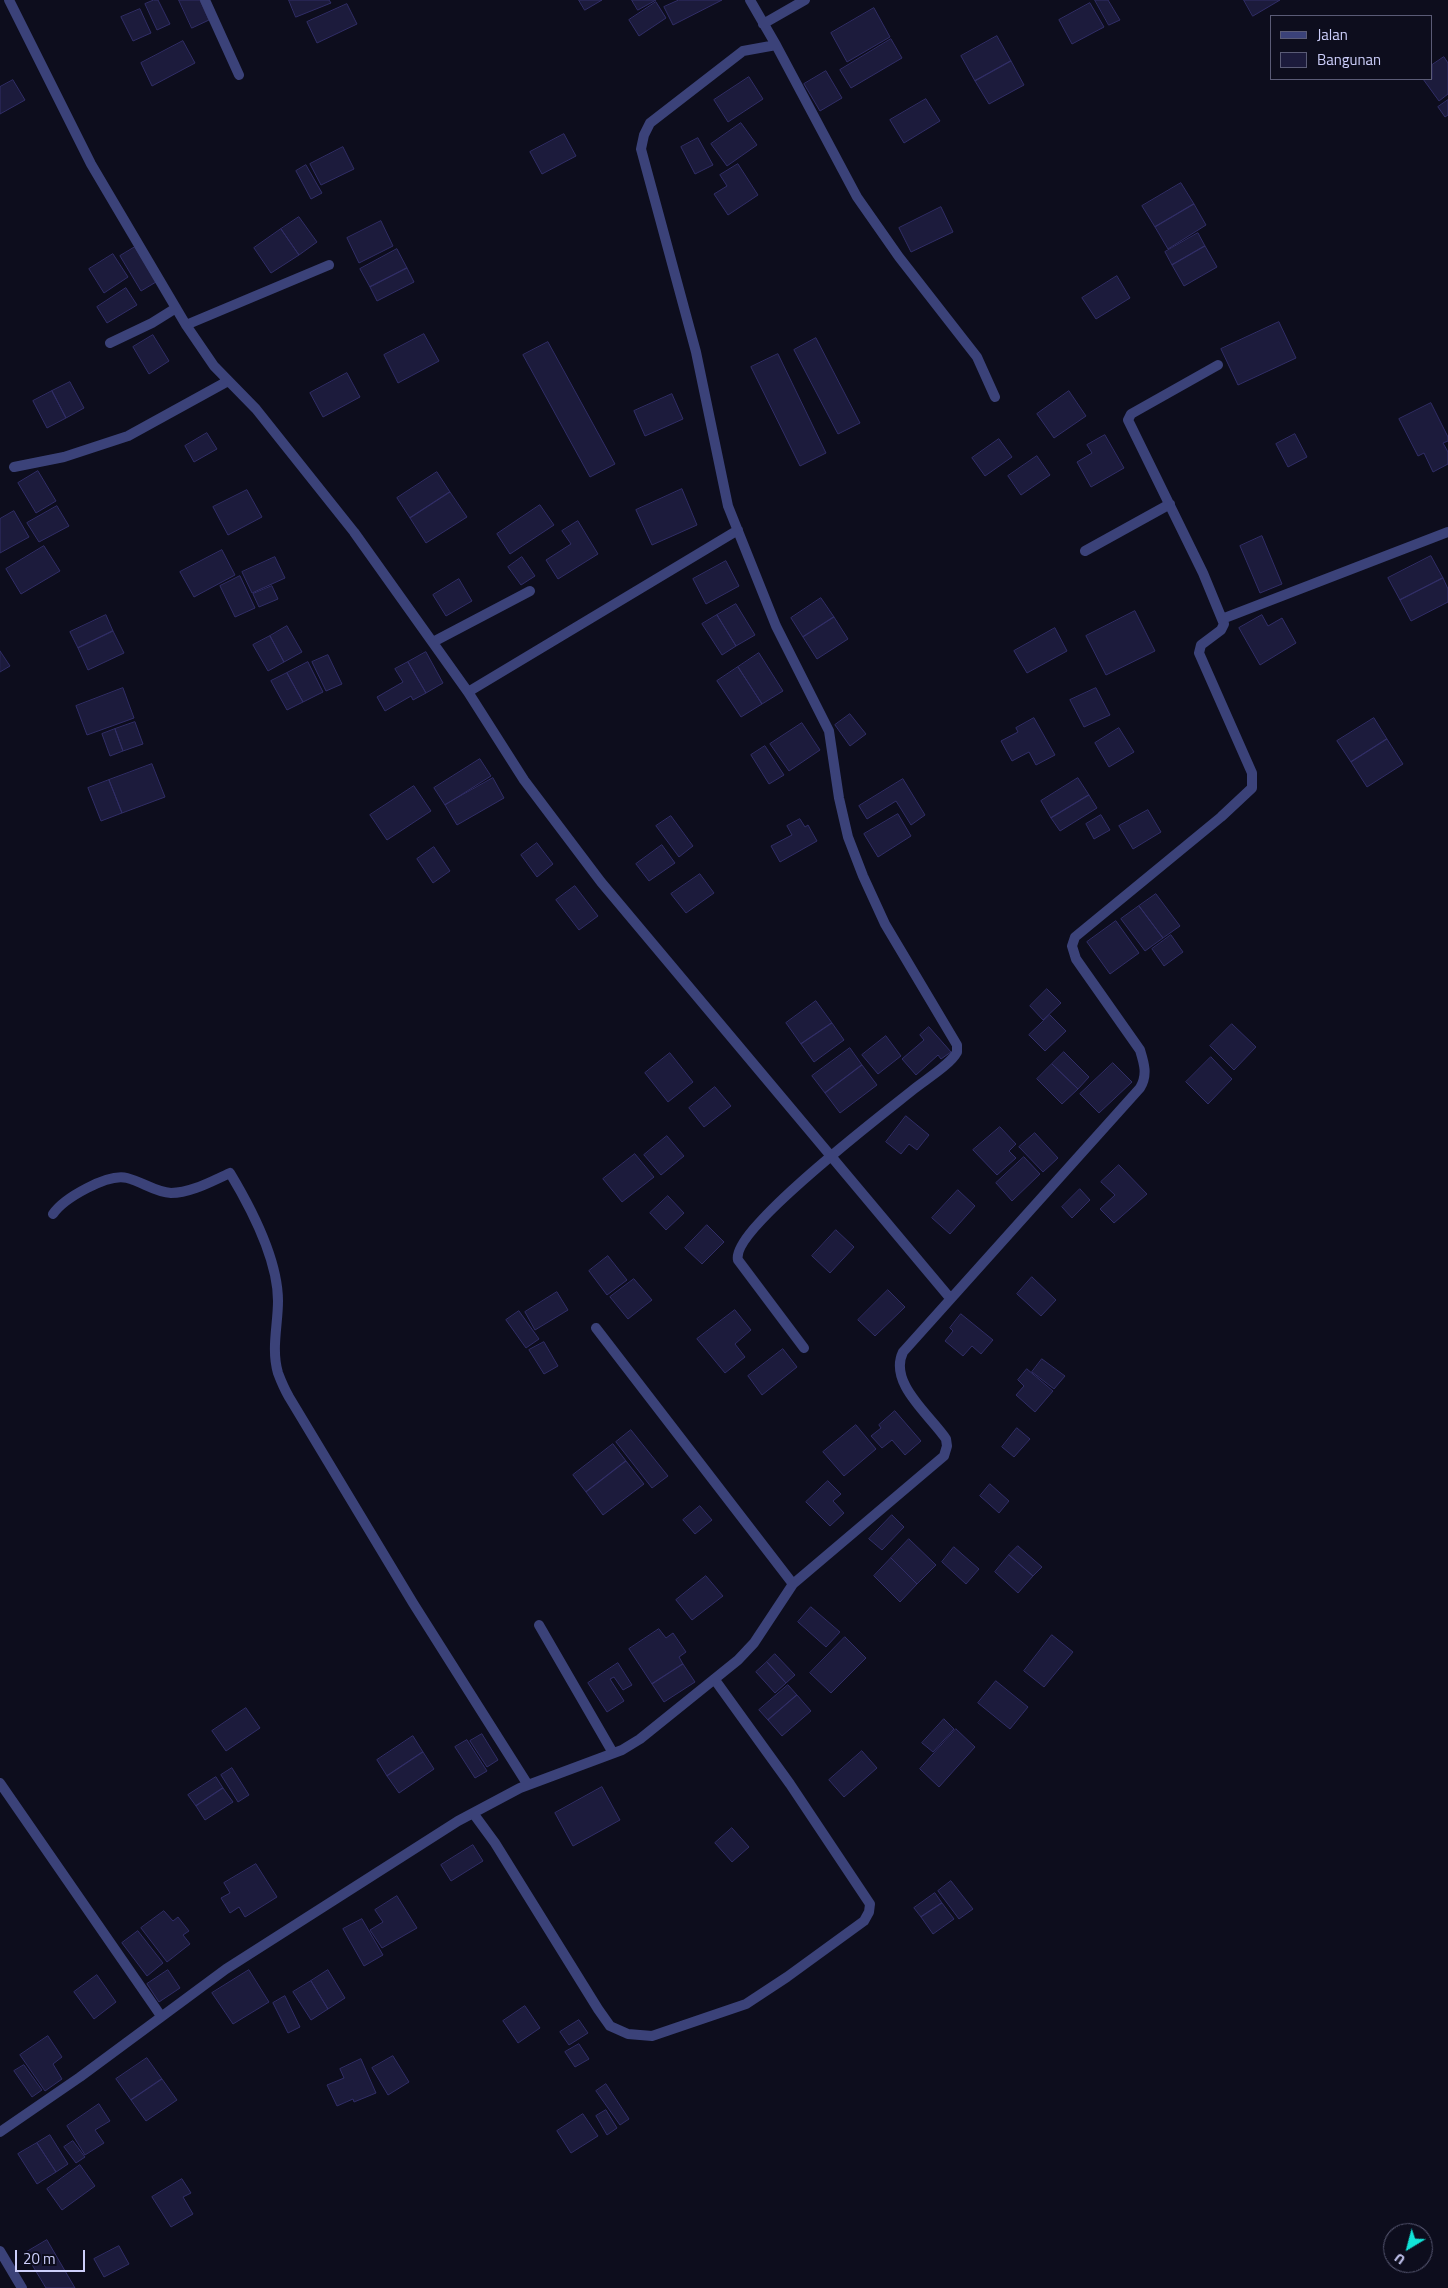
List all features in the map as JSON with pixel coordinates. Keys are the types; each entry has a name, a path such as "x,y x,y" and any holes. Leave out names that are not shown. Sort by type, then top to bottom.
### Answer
{"street":[{"path":"9,0 92,164 186,325 214,366 256,409 354,532 468,692 524,780 601,882 950,1298"},
{"path":"205,0 239,75"},
{"path":"750,0 857,197 898,257 977,357 995,396"},
{"path":"763,24 805,0"},
{"path":"776,45 743,50 650,123 644,135 641,149 696,352 728,506 776,626 829,730 839,798 848,837 862,876 885,924 957,1045 956,1056 831,1155 789,1192 751,1232 737,1254 738,1260 804,1348"},
{"path":"186,325 329,265"},
{"path":"110,343 152,323 176,308"},
{"path":"0,2132 80,2077 161,2016 188,1999 226,1969 473,1813 528,1785 613,1753 640,1739 714,1680 754,1643 793,1584 945,1453 946,1439 910,1392 900,1374 899,1363 911,1341 1142,1084 1145,1070 1140,1050 1076,959 1073,942 1077,934 1221,817 1252,788 1252,773 1199,653 1201,645 1223,628 1222,618 1203,572 1128,418 1218,365"},
{"path":"14,467 64,457 128,436 228,381"},
{"path":"1085,551 1170,504"},
{"path":"468,692 738,530"},
{"path":"1222,618 1448,532"},
{"path":"433,642 530,591"},
{"path":"53,1214 64,1201 113,1178 128,1178 160,1192 173,1193 197,1188 230,1173 250,1208 274,1268 278,1300 276,1360 278,1374 289,1398 413,1603 528,1785"},
{"path":"596,1328 793,1584"},
{"path":"539,1625 613,1753"},
{"path":"473,1813 495,1843 610,2026 628,2034 652,2036 746,2004 864,1921 870,1904 790,1784 714,1680"},
{"path":"0,1783 161,2016"},
{"path":"0,2252 22,2288"}],"building":[{"path":"158,0 170,24 157,30 145,4"},
{"path":"179,0 200,0 209,20 192,28"},
{"path":"289,0 329,0 331,3 296,17"},
{"path":"579,0 602,0 585,10"},
{"path":"632,0 656,0 638,10"},
{"path":"679,0 722,0 673,25 664,7"},
{"path":"1095,0 1108,0 1120,20 1109,25"},
{"path":"1244,0 1280,0 1253,16"},
{"path":"656,2 666,18 639,36 629,20"},
{"path":"1090,3 1104,27 1072,44 1059,20"},
{"path":"347,4 357,24 317,43 307,22"},
{"path":"874,8 890,37 847,62 831,33"},
{"path":"140,9 151,33 133,41 121,17"},
{"path":"997,36 1011,61 975,81 961,56"},
{"path":"891,39 902,58 851,88 840,70"},
{"path":"183,41 195,63 152,86 141,63"},
{"path":"1444,57 1448,63 1448,94 1439,101 1424,80 1433,80 1433,64"},
{"path":"1011,61 1024,85 989,104 975,81"},
{"path":"826,71 842,98 820,111 804,84"},
{"path":"749,77 763,99 728,122 714,100"},
{"path":"13,80 25,100 0,114 0,87"},
{"path":"926,99 940,121 904,143 890,120"},
{"path":"1448,100 1448,115 1445,117 1438,107"},
{"path":"741,123 757,145 727,166 711,144"},
{"path":"564,134 576,156 542,174 530,152"},
{"path":"698,138 713,165 695,174 681,147"},
{"path":"343,147 354,169 321,185 310,164"},
{"path":"738,164 758,195 728,215 714,194 727,186 720,175"},
{"path":"306,165 322,193 311,199 296,171"},
{"path":"1181,183 1194,204 1155,227 1142,206"},
{"path":"1194,204 1206,225 1168,249 1155,227"},
{"path":"941,207 953,232 911,252 899,228"},
{"path":"299,217 317,242 299,255 281,229"},
{"path":"381,221 393,246 359,263 347,238"},
{"path":"281,229 299,255 271,273 254,248"},
{"path":"1198,233 1205,246 1172,265 1165,252"},
{"path":"1205,246 1217,267 1184,286 1172,265"},
{"path":"135,247 156,282 141,291 120,256"},
{"path":"397,249 407,268 370,287 360,269"},
{"path":"113,254 128,277 104,293 89,269"},
{"path":"407,268 414,282 377,301 370,287"},
{"path":"1117,276 1130,298 1096,319 1082,298"},
{"path":"126,288 137,305 107,323 97,307"},
{"path":"1279,322 1296,358 1238,385 1221,349"},
{"path":"424,334 439,361 398,383 384,355"},
{"path":"153,335 169,361 149,374 133,347"},
{"path":"816,338 860,423 838,434 794,350"},
{"path":"548,342 615,464 590,477 523,355"},
{"path":"778,354 826,453 800,466 751,367"},
{"path":"347,373 360,397 323,417 310,393"},
{"path":"70,382 84,408 66,418 52,391"},
{"path":"52,391 66,418 47,428 33,401"},
{"path":"1069,391 1086,416 1054,438 1037,414"},
{"path":"672,394 683,419 645,436 634,411"},
{"path":"1431,403 1448,437 1448,441 1443,443 1448,452 1448,464 1433,472 1424,453 1418,456 1399,419"},
{"path":"207,433 217,449 194,462 185,446"},
{"path":"1295,434 1307,457 1288,467 1276,444"},
{"path":"1105,435 1124,468 1091,487 1077,462 1092,453 1087,445"},
{"path":"999,439 1012,457 985,476 972,458"},
{"path":"1037,456 1050,475 1021,495 1008,476"},
{"path":"38,471 56,501 36,513 18,483"},
{"path":"437,472 450,492 410,518 397,498"},
{"path":"682,489 697,525 652,545 636,510"},
{"path":"247,490 262,517 228,535 213,507"},
{"path":"450,492 467,517 426,543 410,518"},
{"path":"540,505 554,525 510,554 497,534"},
{"path":"57,506 69,526 39,542 27,523"},
{"path":"14,511 29,537 0,553 0,519"},
{"path":"578,521 598,554 558,579 546,560 571,544 562,531"},
{"path":"1262,536 1282,584 1260,593 1240,546"},
{"path":"44,546 60,571 21,594 6,569"},
{"path":"222,550 235,575 194,597 180,572"},
{"path":"1431,556 1443,578 1400,600 1388,578"},
{"path":"275,557 285,578 252,593 242,572"},
{"path":"522,557 535,576 521,585 508,567"},
{"path":"726,561 739,586 706,604 693,579"},
{"path":"240,576 255,608 235,617 220,586"},
{"path":"1443,578 1448,589 1448,602 1411,621 1400,600"},
{"path":"459,579 472,601 446,616 433,595"},
{"path":"272,586 278,599 259,607 253,594"},
{"path":"821,598 834,617 803,637 791,618"},
{"path":"736,604 755,635 736,646 717,615"},
{"path":"1135,611 1155,651 1106,675 1086,636"},
{"path":"106,615 113,631 78,648 70,632"},
{"path":"717,615 736,646 722,655 702,624"},
{"path":"1262,615 1268,626 1282,618 1296,643 1260,665 1239,628"},
{"path":"834,617 848,639 817,659 803,637"},
{"path":"287,626 302,652 284,662 270,636"},
{"path":"1055,628 1067,651 1027,673 1014,651"},
{"path":"113,631 124,653 88,670 78,648"},
{"path":"270,636 284,662 268,671 253,645"},
{"path":"0,651 10,666 0,672"},
{"path":"426,652 443,683 426,693 408,662"},
{"path":"759,653 783,691 762,704 738,667"},
{"path":"328,655 342,684 326,691 312,662"},
{"path":"308,662 323,692 303,702 287,673"},
{"path":"408,662 426,693 413,700 411,696 385,711 377,697 403,682 395,669"},
{"path":"738,667 762,704 741,717 717,681"},
{"path":"287,673 303,702 287,710 271,681"},
{"path":"123,688 134,718 87,735 76,706"},
{"path":"1096,688 1110,715 1084,727 1070,700"},
{"path":"850,714 866,734 850,746 835,725"},
{"path":"1034,718 1055,755 1036,765 1029,752 1012,761 1001,741 1018,732 1016,728"},
{"path":"1374,718 1387,739 1351,762 1337,741"},
{"path":"135,722 143,744 123,751 115,729"},
{"path":"802,723 820,750 789,771 770,744"},
{"path":"1119,728 1134,752 1109,767 1095,743"},
{"path":"115,729 123,751 110,756 102,734"},
{"path":"1387,739 1403,764 1367,787 1351,762"},
{"path":"765,746 784,775 769,784 751,755"},
{"path":"480,759 491,776 445,805 434,788"},
{"path":"152,764 165,797 122,813 109,780"},
{"path":"493,778 504,798 457,825 445,805"},
{"path":"1078,778 1089,795 1051,818 1041,801"},
{"path":"903,779 925,815 911,825 896,801 867,819 859,806"},
{"path":"109,780 122,813 101,821 88,788"},
{"path":"414,786 431,811 387,840 370,815"},
{"path":"1089,795 1097,808 1060,831 1051,818"},
{"path":"1148,810 1161,832 1133,849 1119,826"},
{"path":"898,814 911,836 878,857 864,834"},
{"path":"1101,815 1110,830 1094,839 1086,824"},
{"path":"671,816 693,846 679,857 656,826"},
{"path":"800,819 805,827 808,825 817,841 780,862 771,846 792,835 787,826"},
{"path":"537,843 553,864 537,877 521,855"},
{"path":"662,845 675,863 649,881 636,864"},
{"path":"434,847 450,871 433,883 417,859"},
{"path":"700,874 714,893 686,913 671,894"},
{"path":"575,886 598,916 579,930 556,900"},
{"path":"1156,894 1180,926 1163,938 1139,906"},
{"path":"1139,906 1163,938 1145,951 1121,919"},
{"path":"1116,921 1139,953 1110,974 1087,942"},
{"path":"1171,935 1183,952 1164,966 1152,949"},
{"path":"1047,989 1061,1003 1043,1020 1030,1006"},
{"path":"816,1001 832,1023 801,1044 786,1023"},
{"path":"1050,1015 1066,1031 1045,1051 1029,1035"},
{"path":"832,1023 844,1040 814,1062 801,1044"},
{"path":"1232,1024 1256,1047 1234,1070 1210,1046"},
{"path":"929,1027 951,1052 941,1059 938,1055 916,1075 902,1059 924,1040 920,1035"},
{"path":"886,1036 901,1056 878,1074 862,1055"},
{"path":"850,1048 862,1065 825,1093 812,1076"},
{"path":"1064,1052 1089,1077 1078,1089 1052,1064"},
{"path":"670,1053 693,1082 668,1102 645,1073"},
{"path":"1211,1057 1232,1079 1208,1104 1186,1082"},
{"path":"1113,1063 1132,1082 1099,1113 1080,1094"},
{"path":"1052,1064 1078,1089 1062,1104 1037,1079"},
{"path":"862,1065 877,1085 840,1113 825,1093"},
{"path":"715,1087 731,1106 704,1127 689,1108"},
{"path":"906,1116 929,1135 917,1150 909,1144 901,1154 886,1142"},
{"path":"1000,1127 1016,1144 1009,1151 1016,1158 997,1175 973,1150"},
{"path":"1035,1133 1058,1158 1043,1172 1019,1147"},
{"path":"667,1136 684,1156 661,1175 644,1155"},
{"path":"635,1154 654,1177 622,1202 603,1179"},
{"path":"1024,1157 1040,1174 1012,1201 996,1183"},
{"path":"1119,1165 1147,1194 1114,1223 1100,1209 1115,1195 1101,1182"},
{"path":"1080,1189 1090,1200 1072,1218 1062,1207"},
{"path":"958,1190 975,1206 950,1234 932,1218"},
{"path":"668,1196 684,1213 666,1230 650,1213"},
{"path":"707,1225 724,1242 702,1264 685,1248"},
{"path":"836,1230 854,1247 830,1273 812,1256"},
{"path":"608,1256 627,1280 607,1295 589,1271"},
{"path":"1032,1277 1056,1300 1041,1316 1017,1294"},
{"path":"634,1279 652,1300 628,1319 610,1297"},
{"path":"888,1290 905,1307 875,1336 858,1320"},
{"path":"557,1292 568,1310 535,1330 525,1312"},
{"path":"735,1310 751,1330 735,1344 745,1357 725,1373 697,1339"},
{"path":"519,1311 539,1339 526,1348 506,1320"},
{"path":"961,1314 993,1340 981,1354 972,1346 963,1356 945,1341 953,1331 950,1328"},
{"path":"544,1342 558,1366 544,1374 529,1350"},
{"path":"783,1349 797,1367 762,1395 748,1376"},
{"path":"1042,1359 1065,1376 1054,1389 1032,1372"},
{"path":"1027,1369 1053,1391 1035,1412 1016,1395 1024,1386 1018,1380"},
{"path":"895,1411 921,1441 905,1455 892,1440 882,1448 871,1436 881,1428 879,1425"},
{"path":"856,1425 876,1449 844,1476 823,1452"},
{"path":"1017,1428 1030,1439 1014,1457 1002,1447"},
{"path":"631,1430 668,1476 652,1488 616,1442"},
{"path":"613,1444 626,1461 586,1492 573,1475"},
{"path":"626,1461 644,1484 603,1515 586,1492"},
{"path":"828,1481 841,1494 833,1501 844,1513 830,1526 806,1502"},
{"path":"990,1484 1009,1501 999,1513 980,1496"},
{"path":"700,1506 712,1520 695,1534 683,1520"},
{"path":"892,1515 904,1527 882,1550 869,1539"},
{"path":"909,1539 936,1565 917,1584 891,1558"},
{"path":"1018,1546 1042,1567 1033,1576 1009,1555"},
{"path":"954,1547 979,1569 966,1584 942,1562"},
{"path":"1009,1555 1033,1576 1018,1593 995,1572"},
{"path":"891,1558 917,1584 900,1602 874,1576"},
{"path":"706,1576 723,1596 692,1620 676,1600"},
{"path":"811,1607 840,1632 826,1647 798,1622"},
{"path":"659,1629 666,1638 673,1633 686,1652 679,1657 683,1664 652,1684 629,1649"},
{"path":"1052,1635 1073,1652 1044,1687 1024,1671"},
{"path":"845,1637 866,1658 831,1693 810,1673"},
{"path":"775,1654 795,1675 786,1683 767,1662"},
{"path":"767,1662 786,1683 775,1693 756,1672"},
{"path":"618,1663 632,1685 623,1690 614,1677 610,1679 624,1701 607,1712 588,1683"},
{"path":"683,1664 695,1682 664,1702 652,1684"},
{"path":"996,1681 1028,1707 1010,1729 978,1703"},
{"path":"788,1685 797,1695 768,1720 759,1710"},
{"path":"797,1695 811,1711 782,1736 768,1720"},
{"path":"246,1708 260,1728 226,1751 212,1731"},
{"path":"944,1719 954,1729 933,1752 922,1743"},
{"path":"956,1729 975,1747 939,1787 920,1769"},
{"path":"482,1734 498,1760 487,1767 470,1741"},
{"path":"413,1736 423,1752 387,1776 377,1760"},
{"path":"467,1740 487,1771 475,1778 455,1747"},
{"path":"862,1751 877,1768 844,1797 829,1780"},
{"path":"423,1752 434,1769 399,1793 387,1776"},
{"path":"232,1768 249,1795 238,1802 221,1775"},
{"path":"216,1777 223,1788 196,1806 188,1795"},
{"path":"602,1787 620,1820 573,1846 555,1813"},
{"path":"223,1788 233,1802 205,1820 196,1806"},
{"path":"732,1828 749,1847 732,1862 715,1843"},
{"path":"473,1845 483,1861 451,1881 441,1865"},
{"path":"256,1864 277,1897 245,1917 239,1907 230,1913 221,1898 230,1893 224,1883"},
{"path":"951,1881 973,1909 959,1919 938,1891"},
{"path":"935,1893 942,1903 921,1917 914,1908"},
{"path":"397,1896 417,1928 382,1948 370,1930 383,1922 375,1910"},
{"path":"942,1903 954,1919 933,1934 921,1917"},
{"path":"164,1911 173,1921 178,1917 189,1931 183,1935 190,1944 167,1962 141,1928"},
{"path":"362,1919 383,1955 364,1966 343,1929"},
{"path":"138,1931 163,1963 147,1976 122,1943"},
{"path":"168,1970 180,1988 159,2002 147,1984"},
{"path":"249,1970 269,2002 233,2024 212,1993"},
{"path":"328,1970 345,1998 328,2009 311,1981"},
{"path":"97,1975 116,2002 94,2019 74,1992"},
{"path":"311,1981 328,2009 311,2020 293,1992"},
{"path":"285,1996 300,2027 288,2033 273,2003"},
{"path":"525,2006 540,2028 518,2043 503,2021"},
{"path":"579,2020 588,2033 569,2045 560,2032"},
{"path":"48,2036 62,2057 53,2064 62,2079 45,2091 20,2055"},
{"path":"579,2044 589,2059 575,2067 565,2052"},
{"path":"393,2056 409,2082 388,2095 372,2068"},
{"path":"147,2058 162,2079 131,2100 116,2079"},
{"path":"361,2059 376,2093 354,2102 353,2099 337,2106 327,2085 344,2078 340,2069"},
{"path":"24,2065 42,2090 32,2097 14,2071"},
{"path":"162,2079 177,2100 146,2121 131,2100"},
{"path":"606,2084 629,2119 620,2125 596,2091"},
{"path":"99,2104 110,2121 95,2130 104,2143 85,2155 67,2126"},
{"path":"606,2110 617,2128 607,2135 596,2116"},
{"path":"583,2114 598,2136 571,2153 557,2131"},
{"path":"50,2135 68,2164 56,2172 37,2143"},
{"path":"73,2141 85,2157 76,2163 64,2147"},
{"path":"37,2143 56,2172 37,2184 18,2154"},
{"path":"80,2165 95,2186 62,2210 47,2189"},
{"path":"182,2179 191,2193 183,2197 193,2214 171,2227 152,2197"},
{"path":"47,2240 75,2288 46,2288 25,2253"},
{"path":"119,2246 129,2264 104,2277 94,2259"}]}
